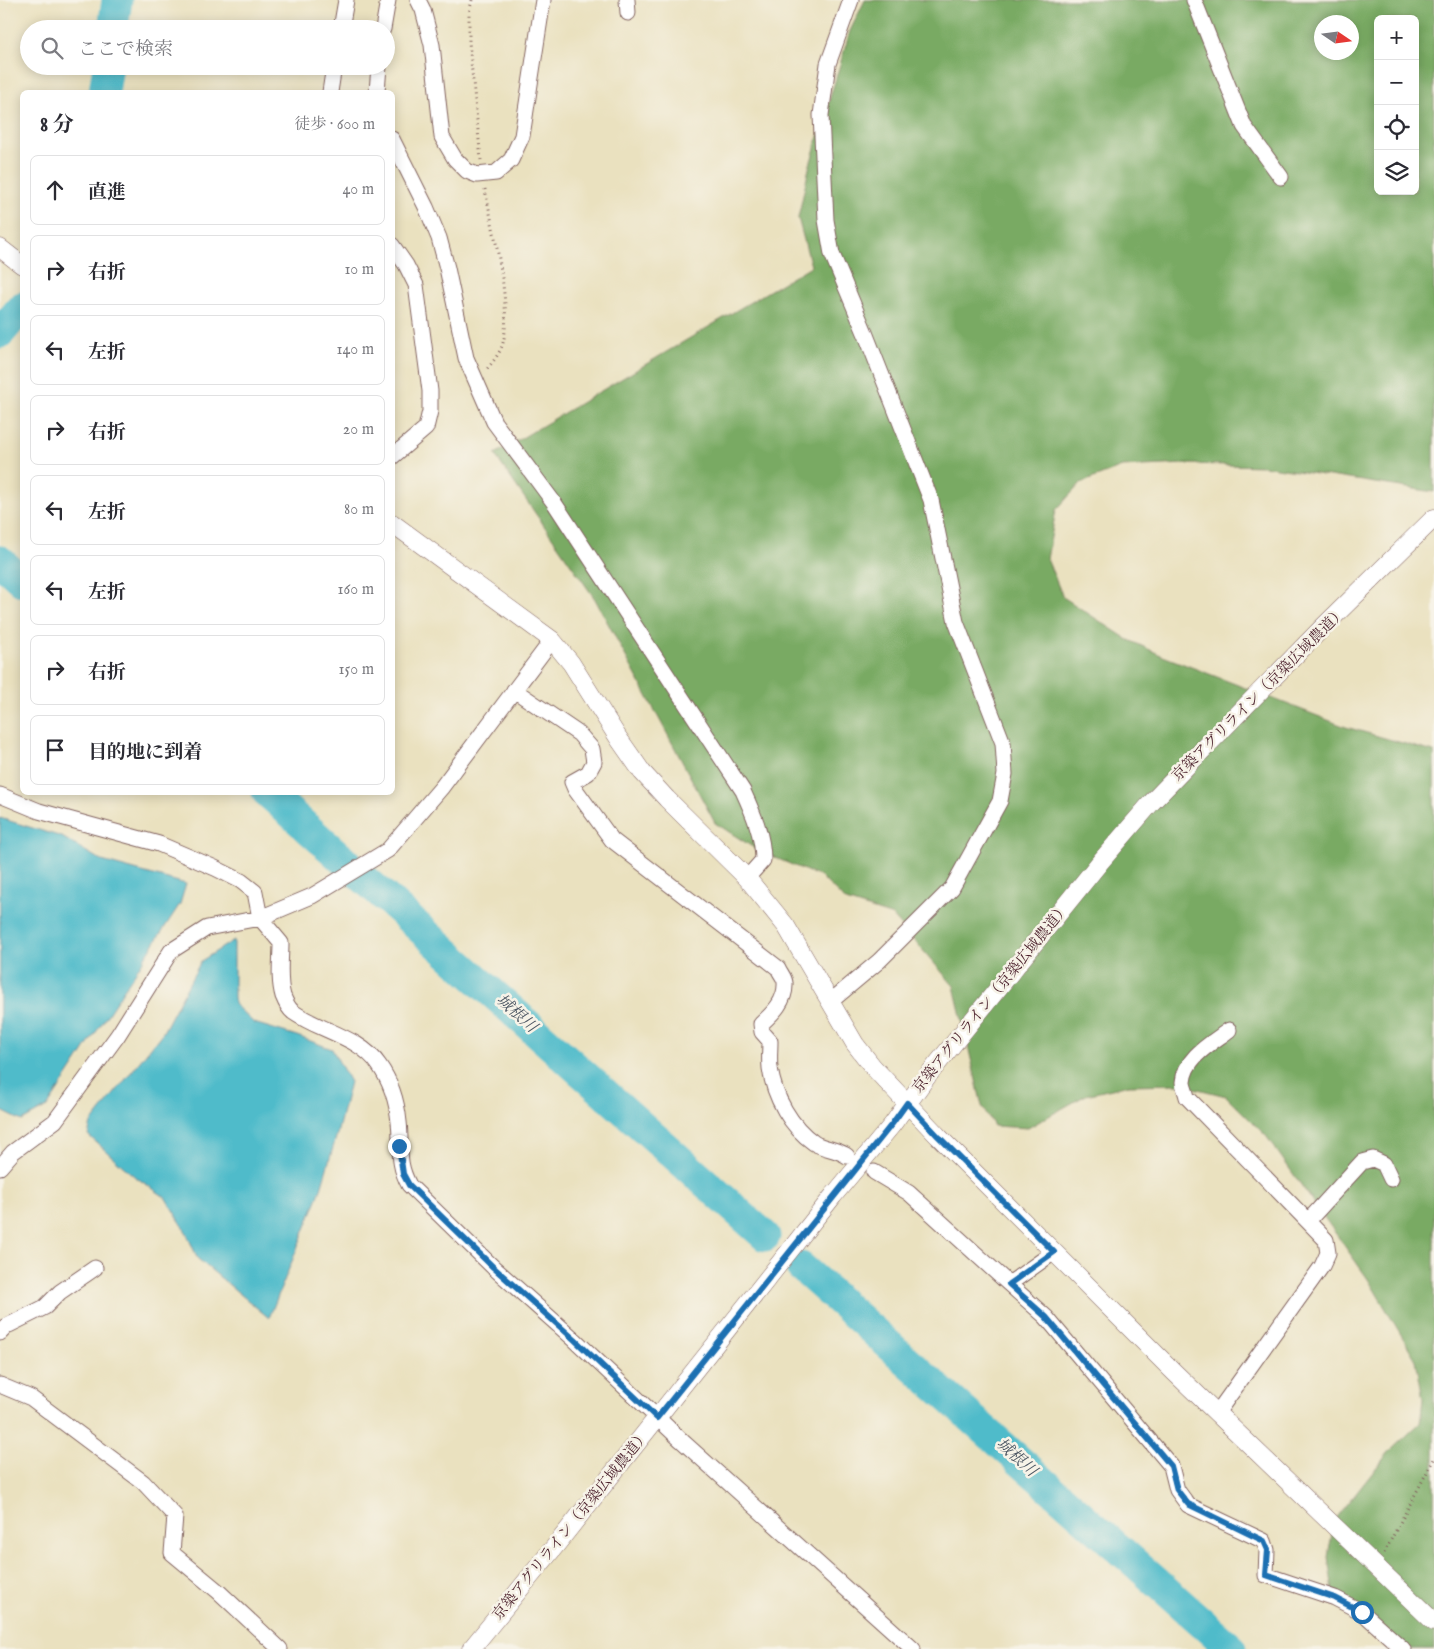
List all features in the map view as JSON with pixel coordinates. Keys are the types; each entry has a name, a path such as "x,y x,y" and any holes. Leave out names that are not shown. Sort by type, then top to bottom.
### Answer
{"street":[{"path":"343,20 346,0"},
{"path":"385,20 388,0"},
{"path":"418,0 423,10 432,45 442,137 454,158 467,172 477,175 496,173 511,160 522,136 543,0"},
{"path":"830,1002 879,961 952,888 1000,801 1004,774 1003,743 956,622 931,500 832,254 826,220 821,115 828,64 851,0"},
{"path":"1194,0 1244,126 1281,177"},
{"path":"330,90 333,75"},
{"path":"378,90 379,75"},
{"path":"395,145 426,207 439,238 466,358 494,422 555,504 743,791 754,816 763,846 763,860 747,878"},
{"path":"0,248 20,263"},
{"path":"395,249 406,265 416,285 430,391 430,411 426,428 395,454"},
{"name":"京築アグリライン（京築広域農道）","path":"471,1649 1101,861 1151,803 1322,628 1434,518"},
{"path":"395,525 552,640 571,663 642,772 747,878 786,926 855,1044 872,1067 944,1143 1217,1413 1434,1622"},
{"path":"0,1167 13,1152 55,1121 118,1034 171,951 207,928 260,918 312,896 388,850 442,787 552,640"},
{"path":"514,690 578,734 592,749 594,762 588,773 572,782 575,789 612,840 778,968 785,982 783,997 776,1010 761,1024 762,1032 770,1041 770,1066 773,1086 795,1127 816,1144 847,1156"},
{"path":"0,795 38,811 159,844 215,868 241,881 255,892 260,918 281,943 280,976 282,995 292,1011 364,1049 378,1064 389,1081 396,1104 399,1124 400,1161 403,1174 409,1185 493,1267 575,1340 657,1418 913,1649"},
{"path":"1217,1413 1322,1266 1328,1253 1326,1240 1187,1097 1183,1083 1187,1070 1199,1052 1229,1030"},
{"path":"1308,1221 1362,1162 1373,1159 1384,1164 1390,1180"},
{"path":"874,1172 909,1193 1046,1317 1171,1466 1177,1490 1188,1504 1264,1541 1268,1550 1266,1575 1335,1598 1362,1612 1403,1649"},
{"path":"1009,1284 1054,1252"},
{"path":"0,1333 7,1326 45,1307 60,1292 95,1268"},
{"path":"0,1385 31,1398 143,1482 175,1516 172,1553 219,1592 280,1649"}],"path":[{"path":"472,0 469,42 483,174 503,289 505,329 502,346 495,358 475,382"},
{"path":"1377,1566 1434,1459"}],"green space":[{"path":"865,0 1434,0 1434,492 1264,466 1186,464 1122,467 1081,483 1056,510 1047,559 1063,597 1127,639 1163,656 1346,727 1434,752 1434,1649 1394,1649 1357,1619 1333,1592 1328,1557 1334,1521 1389,1452 1420,1423 1423,1399 1416,1360 1368,1279 1267,1137 1226,1096 1178,1084 1129,1085 1086,1095 1028,1128 994,1126 982,1106 954,986 893,916 846,901 821,877 759,851 715,823 595,599 495,454 811,266 798,218 809,168 850,31"}],"water":[{"path":"0,818 62,837 102,861 186,884 180,904 47,1107 22,1121 0,1110"},
{"path":"234,940 234,1004 254,1023 332,1049 350,1082 320,1192 269,1318 198,1259 184,1228 165,1197 134,1176 88,1135 91,1123 163,1032 201,961"}],"waterway":[{"name":"城根川","path":"114,20 117,0"},
{"name":"城根川","path":"104,90 107,75"},
{"name":"城根川","path":"0,333 20,309"},
{"name":"城根川","path":"0,561 20,579"},
{"name":"城根川","path":"270,795 765,1236"},
{"name":"城根川","path":"801,1267 1232,1649"}],"route":[{"path":"399,1146 403,1174 409,1185 427,1204 657,1418 907,1103 1054,1252 1009,1284 1046,1317 1171,1466 1177,1490 1188,1504 1264,1541 1268,1550 1266,1575 1335,1598 1362,1612"}]}
